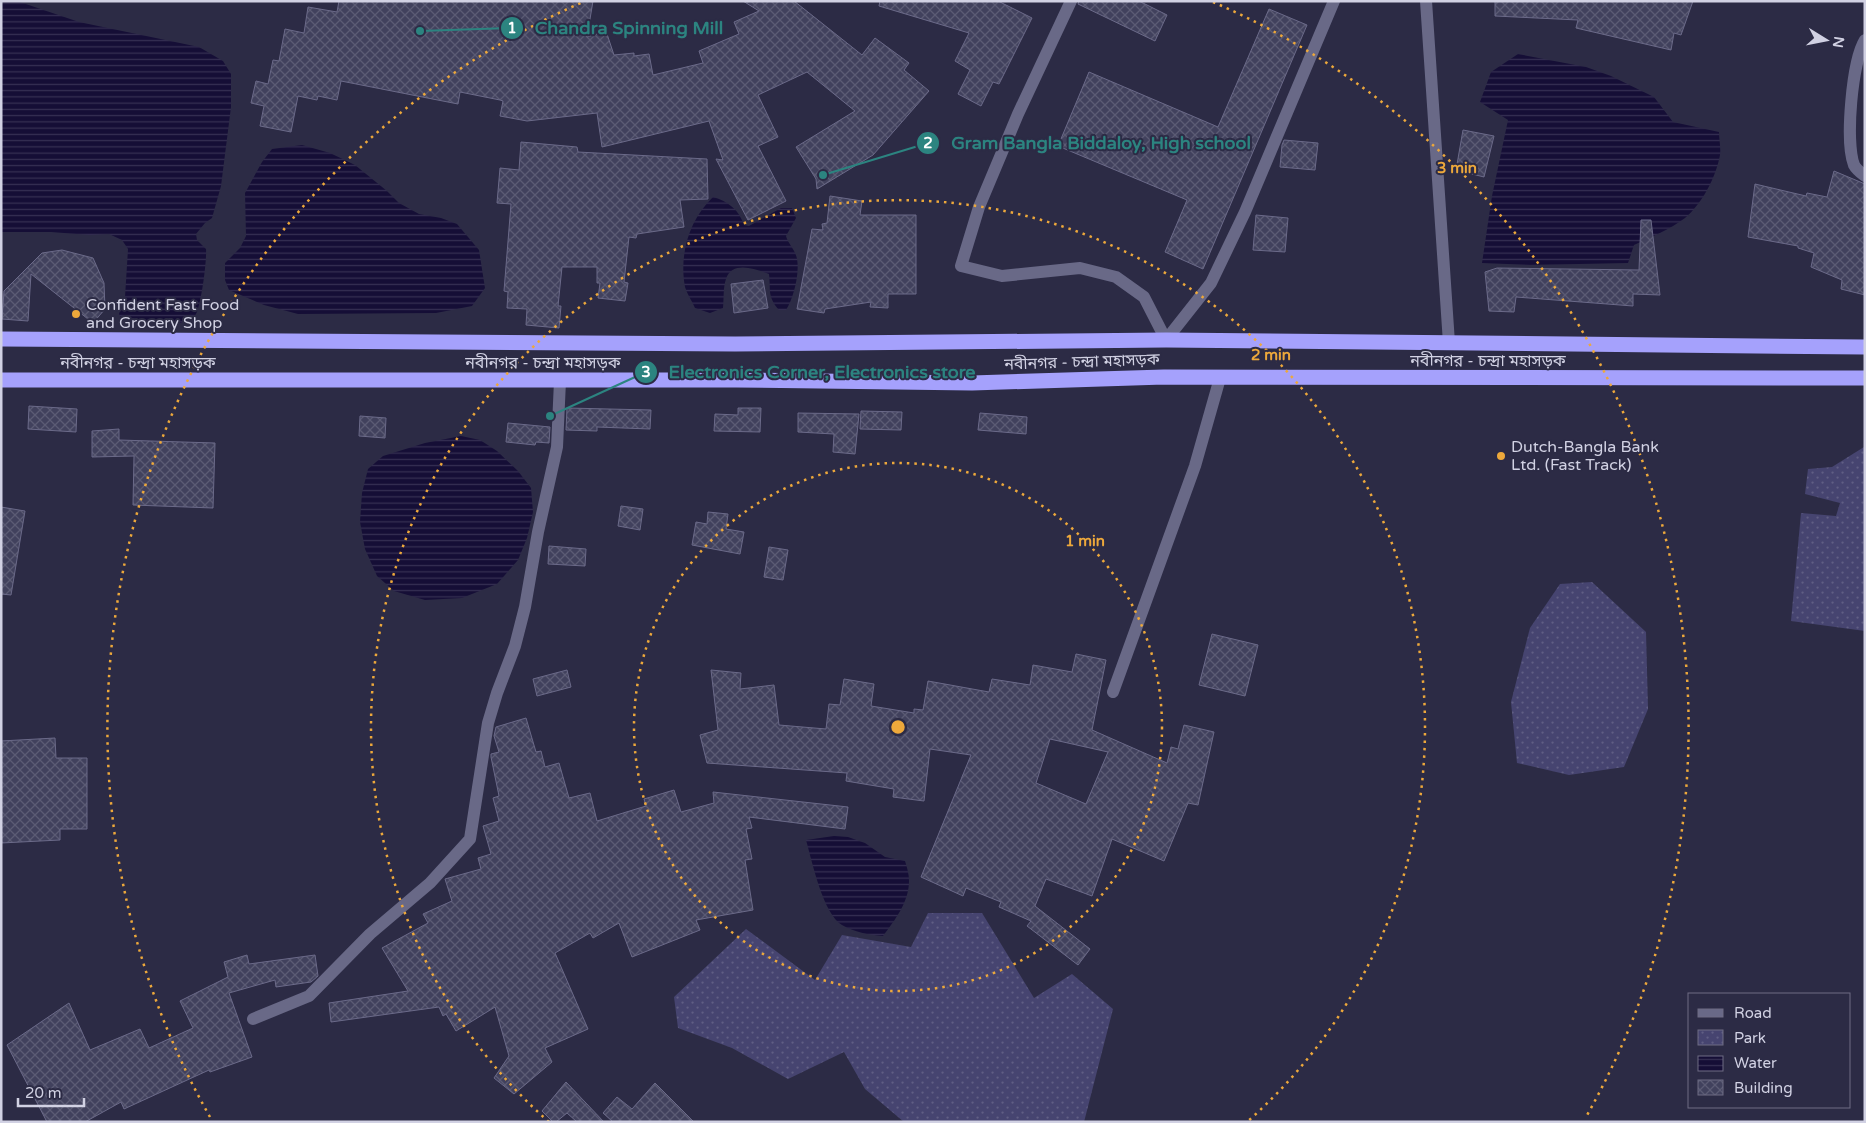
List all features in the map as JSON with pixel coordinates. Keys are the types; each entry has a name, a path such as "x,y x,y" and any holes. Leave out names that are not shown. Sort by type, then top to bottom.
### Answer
{"highway":[{"name":"নবীনগর - চন্দ্রা মহাসড়ক","path":"1,339 735,344 1166,340 1865,347"},
{"name":"নবীনগর - চন্দ্রা মহাসড়ক","path":"1,380 736,380 972,384 1164,377 1865,378"}],"street":[{"path":"1071,1 1010,131 979,207 961,266 1002,276 1080,268 1116,277 1144,297 1166,340 1211,283 1245,212 1334,1"},
{"path":"1426,1 1449,343"},
{"path":"1865,40 1860,48 1851,94 1851,151 1855,166 1865,176"},
{"path":"1113,692 1195,466 1220,378"},
{"path":"253,1019 309,996 370,934 430,883 470,839 488,723 515,646 525,607 538,532 557,447 560,381"}],"green space":[{"path":"1864,447 1865,631 1791,621 1801,513 1836,516 1840,503 1805,494 1808,469 1832,467"},
{"path":"1592,582 1646,632 1648,709 1624,767 1569,775 1517,763 1511,702 1530,628 1560,584"},
{"path":"928,913 982,913 1034,998 1072,974 1113,1009 1084,1122 904,1122 865,1089 844,1052 788,1079 732,1048 678,1028 674,997 746,929 815,980 842,935 911,947"}],"water":[{"path":"1,1 17,1 79,22 199,47 223,61 231,74 231,107 221,186 212,218 196,234 197,240 206,249 206,255 199,304 195,316 192,318 181,323 122,320 119,314 125,297 128,249 122,240 109,234 1,232"},
{"path":"1518,54 1586,67 1611,76 1654,97 1673,122 1719,132 1720,152 1718,163 1712,181 1702,198 1685,218 1660,233 1634,245 1628,263 1530,265 1482,263 1492,196 1508,120 1480,102 1491,72"},
{"path":"302,145 330,153 355,165 399,203 419,214 441,218 457,224 479,250 485,288 472,306 436,313 298,314 264,305 229,290 225,280 225,263 240,248 246,236 245,193 262,162 272,149"},
{"path":"713,197 732,207 744,225 749,226 781,208 792,208 796,218 786,236 794,251 798,266 794,290 786,310 779,310 773,301 770,293 769,274 745,268 739,268 729,273 724,286 723,308 710,313 695,308 685,287 683,262 692,227"},
{"path":"461,436 480,440 497,451 518,471 531,488 533,512 527,538 518,560 497,584 462,598 425,600 394,591 377,576 365,549 360,522 362,493 368,469 383,456 425,443"},
{"path":"834,836 848,837 865,843 885,857 905,861 909,878 907,896 892,924 883,936 862,933 842,925 829,910 819,886 806,840"}],"building":[{"path":"339,1 593,1 587,37 606,31 614,55 634,53 634,56 649,54 653,75 703,63 699,51 739,34 734,22 759,11 743,1 794,1 862,55 875,38 909,63 904,70 929,91 873,155 817,189 816,179 796,147 855,111 807,72 758,95 778,137 758,146 786,201 748,220 716,159 723,160 709,121 602,147 597,113 527,121 500,116 503,101 500,100 460,92 458,104 341,81 337,100 318,96 317,100 298,96 291,132 260,126 264,106 251,103 256,81 268,84 273,60 279,61 285,29 304,33 308,7 337,12"},
{"path":"880,1 998,1 1032,18 999,84 993,82 981,106 958,94 970,70 955,61 969,33 879,6"},
{"path":"1079,1 1139,1 1167,15 1155,41 1078,4"},
{"path":"1495,1 1693,1 1681,35 1674,33 1671,50 1576,28 1578,20 1495,16"},
{"path":"1269,9 1307,25 1203,269 1165,252 1187,200 1058,146 1089,72 1218,127"},
{"path":"1463,130 1494,136 1484,177 1456,170"},
{"path":"1284,140 1318,143 1315,170 1280,167"},
{"path":"521,142 577,147 578,152 707,159 708,199 680,200 684,227 637,234 636,238 629,237 624,282 628,283 625,301 598,298 600,283 597,283 597,267 562,267 558,306 561,306 559,328 526,325 527,309 507,308 508,292 504,291 511,204 497,203 500,168 519,170"},
{"path":"1834,171 1865,184 1865,295 1841,289 1842,280 1811,267 1814,253 1798,248 1798,246 1748,237 1755,184 1806,196 1807,193 1827,197"},
{"path":"830,196 862,201 860,215 916,215 916,294 888,294 888,308 870,307 871,302 825,309 824,313 797,309 812,229 823,230 822,224 827,223"},
{"path":"1256,215 1288,218 1285,252 1253,250"},
{"path":"1641,220 1651,220 1660,295 1633,294 1633,306 1516,297 1514,312 1489,311 1485,272 1497,268 1639,270"},
{"path":"62,250 93,258 104,283 105,309 93,323 31,274 28,321 2,319 4,291 42,253"},
{"path":"763,280 768,308 734,313 731,284"},
{"path":"29,406 77,409 76,432 28,429"},
{"path":"567,408 651,410 650,429 597,427 597,431 566,430"},
{"path":"738,408 761,408 760,432 714,431 715,414 738,415"},
{"path":"861,411 902,412 901,430 860,429"},
{"path":"798,413 859,414 855,454 833,452 834,434 798,432"},
{"path":"980,413 1027,417 1026,434 978,430"},
{"path":"360,416 386,418 385,438 359,436"},
{"path":"508,423 550,427 549,443 536,442 535,445 506,442"},
{"path":"119,429 119,440 215,443 213,508 133,505 134,456 92,457 92,431"},
{"path":"621,506 643,509 640,530 618,526"},
{"path":"1,507 25,511 11,595 1,594"},
{"path":"708,512 728,514 726,529 744,532 740,554 692,545 696,522 707,524"},
{"path":"549,546 586,549 585,566 548,564"},
{"path":"769,547 788,550 783,580 764,577"},
{"path":"1212,634 1258,645 1245,696 1199,685"},
{"path":"1076,654 1106,660 1092,730 1167,763 1171,747 1178,749 1184,725 1214,732 1198,805 1188,803 1164,861 1112,839 1092,896 1046,879 1035,906 1090,949 1078,965 1027,926 1031,921 999,907 1001,902 966,888 963,896 921,877 971,755 930,749 924,801 893,797 894,789 846,781 847,773 707,763 700,735 718,730 711,670 741,673 740,689 774,685 779,725 826,729 829,704 840,705 844,679 874,684 871,706 914,713 914,709 923,710 928,681 989,692 992,679 1030,685 1033,665 1072,672","holes":["1050,739 1108,752 1086,804 1036,783"]},
{"path":"567,670 571,687 537,696 533,679"},
{"path":"526,718 536,752 541,751 545,767 559,763 569,798 590,793 597,821 646,806 644,799 674,790 681,812 714,803 713,792 848,807 845,829 749,817 752,828 746,829 752,859 745,860 753,910 696,920 700,930 632,957 619,923 593,938 590,933 555,953 588,1029 545,1048 552,1062 514,1094 494,1078 509,1056 495,1007 456,1031 446,1014 443,1016 439,1007 331,1022 329,1003 408,991 382,948 428,923 423,914 452,901 445,879 481,869 478,858 491,854 483,826 499,821 493,798 499,796 491,757 491,754 499,752 494,736 496,727"},
{"path":"55,738 56,758 87,758 87,829 60,829 60,840 1,843 1,741"},
{"path":"247,955 249,964 315,955 318,976 311,982 276,987 275,980 229,993 252,1057 210,1072 209,1070 124,1109 121,1102 85,1122 47,1122 7,1045 69,1003 90,1050 140,1029 149,1048 193,1028 180,1001 228,977 224,962"},
{"path":"566,1082 604,1122 577,1122 567,1113 556,1122 553,1122 542,1111"},
{"path":"655,1083 694,1122 613,1122 603,1113 617,1097 632,1109"}],"place":[{"name":"Chandra Spinning Mill","path":"420,31"},
{"name":"Gram Bangla Biddaloy, High school","path":"823,175"},
{"name":"Confident Fast Food and Grocery Shop","path":"76,314"},
{"name":"Electronics Corner, Electronics store","path":"550,416"},
{"name":"Dutch-Bangla Bank Ltd. (Fast Track)","path":"1501,456"}]}
